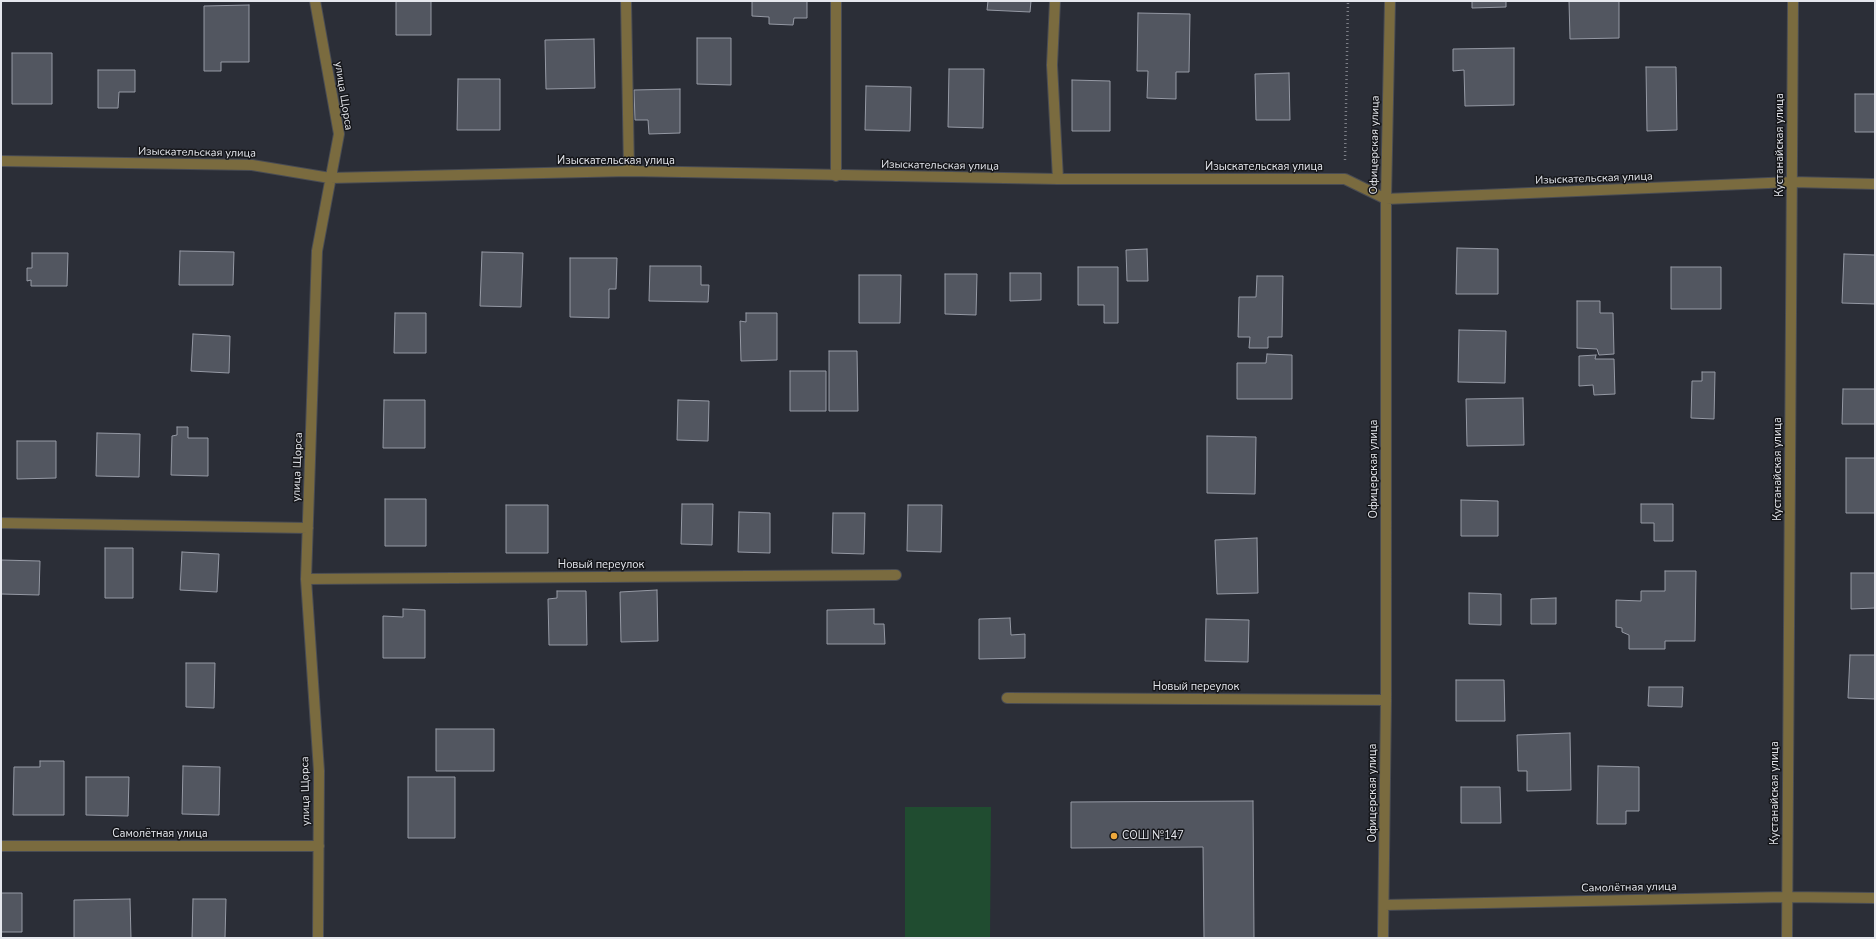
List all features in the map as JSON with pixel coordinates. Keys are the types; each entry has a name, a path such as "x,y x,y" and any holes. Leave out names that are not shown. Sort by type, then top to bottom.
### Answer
{"street":[{"name":"улица Щорса","path":"315,1 339,134 317,251 306,579 319,771 318,938"},
{"path":"626,1 629,171"},
{"path":"836,1 836,176"},
{"path":"1055,1 1052,65 1058,179"},
{"name":"Офицерская улица","path":"1383,938 1386,700 1386,199 1390,1"},
{"name":"Кустанайская улица","path":"1787,938 1786,897 1794,1"},
{"name":"Изыскательская улица","path":"1,161 252,165 330,178 629,171 1058,179 1345,179 1386,199 1792,182 1875,184"},
{"path":"1,523 308,528"},
{"name":"Новый переулок","path":"306,579 896,575"},
{"name":"Новый переулок","path":"1007,698 1386,700"},
{"name":"Самолётная улица","path":"1,846 319,846"},
{"name":"Самолётная улица","path":"1384,905 1786,897 1875,898"}],"path":[{"path":"1345,179 1348,1"}],"green space":[{"path":"905,807 991,807 990,938 905,938"}],"building":[{"path":"396,1 431,1 431,35 396,35"},
{"path":"752,1 807,1 807,18 794,18 793,25 769,24 769,17 752,16"},
{"path":"988,1 1031,1 1030,12 987,10"},
{"path":"1472,1 1506,1 1506,7 1472,8"},
{"path":"1569,1 1619,1 1619,38 1570,39"},
{"path":"249,5 249,62 221,62 221,71 204,71 204,6"},
{"path":"1138,13 1190,14 1189,72 1176,72 1176,99 1147,98 1148,71 1137,71"},
{"path":"697,38 731,38 731,85 697,84"},
{"path":"594,39 595,88 546,89 545,40"},
{"path":"1514,48 1514,105 1465,106 1464,70 1453,71 1453,49"},
{"path":"12,53 52,53 52,104 12,104"},
{"path":"1646,67 1676,67 1677,130 1647,131"},
{"path":"949,69 984,69 983,128 948,127"},
{"path":"98,70 135,70 135,92 119,92 118,108 98,108"},
{"path":"1289,73 1290,120 1256,120 1255,74"},
{"path":"458,79 500,79 500,130 457,130"},
{"path":"1072,80 1110,81 1110,131 1072,131"},
{"path":"866,86 911,87 910,131 865,130"},
{"path":"680,89 680,133 649,134 648,120 635,120 634,90"},
{"path":"1855,94 1875,94 1875,132 1855,132"},
{"path":"1457,248 1498,249 1498,294 1456,294"},
{"path":"1147,249 1148,281 1127,281 1126,250"},
{"path":"180,251 234,252 233,285 179,285"},
{"path":"482,252 523,253 521,307 480,306"},
{"path":"32,253 68,253 67,286 31,286 31,280 27,281 27,268 32,268"},
{"path":"1844,254 1875,255 1875,304 1842,303"},
{"path":"570,258 617,258 616,289 609,289 609,318 570,317"},
{"path":"650,266 701,266 701,285 709,285 708,302 649,301"},
{"path":"1078,267 1118,267 1118,323 1104,323 1104,305 1078,305"},
{"path":"1671,267 1721,267 1721,309 1671,309"},
{"path":"1010,273 1041,273 1041,300 1010,301"},
{"path":"945,274 977,274 976,315 945,314"},
{"path":"859,275 901,275 900,323 859,323"},
{"path":"1257,276 1283,276 1282,337 1268,337 1268,348 1249,348 1250,337 1238,337 1239,297 1256,297"},
{"path":"1577,301 1600,301 1600,313 1613,313 1614,354 1599,355 1597,349 1577,348"},
{"path":"395,313 426,313 426,353 394,353"},
{"path":"746,313 777,313 777,360 741,361 740,321 746,322"},
{"path":"1459,330 1506,331 1505,383 1458,382"},
{"path":"193,334 230,336 229,373 191,371"},
{"path":"829,351 857,351 858,411 829,411"},
{"path":"1267,354 1292,355 1292,399 1237,399 1237,363 1266,363"},
{"path":"1596,355 1595,359 1614,359 1615,394 1594,395 1593,385 1579,386 1579,356"},
{"path":"790,371 826,371 826,411 790,411"},
{"path":"1702,372 1715,372 1714,419 1691,418 1692,381 1702,381"},
{"path":"1843,389 1875,389 1875,424 1842,424"},
{"path":"1523,398 1524,445 1467,446 1466,399"},
{"path":"384,400 425,400 425,448 383,448"},
{"path":"678,400 709,401 708,441 677,440"},
{"path":"177,427 188,427 188,438 208,438 208,476 171,475 172,436 177,435"},
{"path":"97,433 140,434 139,477 96,476"},
{"path":"1207,436 1256,437 1255,494 1207,493"},
{"path":"17,441 56,441 56,478 17,479"},
{"path":"1846,458 1875,458 1875,513 1846,513"},
{"path":"385,499 426,499 426,546 385,546"},
{"path":"1461,500 1498,501 1498,536 1461,536"},
{"path":"682,504 713,504 712,545 681,544"},
{"path":"1641,504 1673,504 1673,541 1654,541 1654,523 1641,523"},
{"path":"506,505 548,505 548,553 506,553"},
{"path":"908,505 942,505 941,552 907,551"},
{"path":"739,512 770,513 770,553 738,552"},
{"path":"833,513 865,513 864,554 832,553"},
{"path":"1257,538 1258,593 1217,594 1215,540"},
{"path":"105,548 133,548 133,598 105,598"},
{"path":"182,552 219,554 217,592 180,590"},
{"path":"1,560 40,561 39,595 1,594"},
{"path":"1665,571 1696,571 1695,641 1665,641 1665,649 1629,649 1629,635 1622,632 1622,628 1616,627 1616,600 1641,601 1641,591 1665,591"},
{"path":"1851,573 1875,573 1875,608 1851,609"},
{"path":"657,590 658,641 621,642 620,592"},
{"path":"557,591 586,591 587,645 549,645 548,599 557,598"},
{"path":"1469,593 1501,594 1501,625 1469,624"},
{"path":"1556,598 1556,624 1531,624 1531,599"},
{"path":"403,609 425,610 425,658 383,658 383,616 403,617"},
{"path":"874,609 874,624 884,624 885,644 827,644 827,610"},
{"path":"1010,618 1011,635 1025,634 1025,658 979,659 979,619"},
{"path":"1206,619 1249,620 1248,662 1205,661"},
{"path":"1850,655 1875,655 1875,699 1848,698"},
{"path":"186,663 215,663 214,708 186,707"},
{"path":"1456,680 1504,680 1505,721 1456,721"},
{"path":"1649,687 1683,687 1682,707 1648,706"},
{"path":"436,729 494,729 494,771 436,771"},
{"path":"1570,733 1571,790 1527,791 1527,771 1518,771 1517,735"},
{"path":"40,761 64,761 64,815 13,815 14,767 40,767"},
{"path":"183,766 220,767 219,815 182,814"},
{"path":"1598,766 1639,767 1639,811 1626,811 1626,824 1597,824"},
{"path":"86,777 129,777 128,816 86,815"},
{"path":"408,777 455,777 455,838 408,838"},
{"path":"1461,787 1500,787 1501,823 1461,823"},
{"path":"1253,801 1254,938 1204,938 1203,847 1071,848 1071,802"},
{"path":"1,893 22,893 22,932 1,932"},
{"path":"130,899 131,938 74,938 74,900"},
{"path":"193,899 226,899 225,938 192,938"}],"place":[{"name":"СОШ №147","path":"1114,836"}]}
